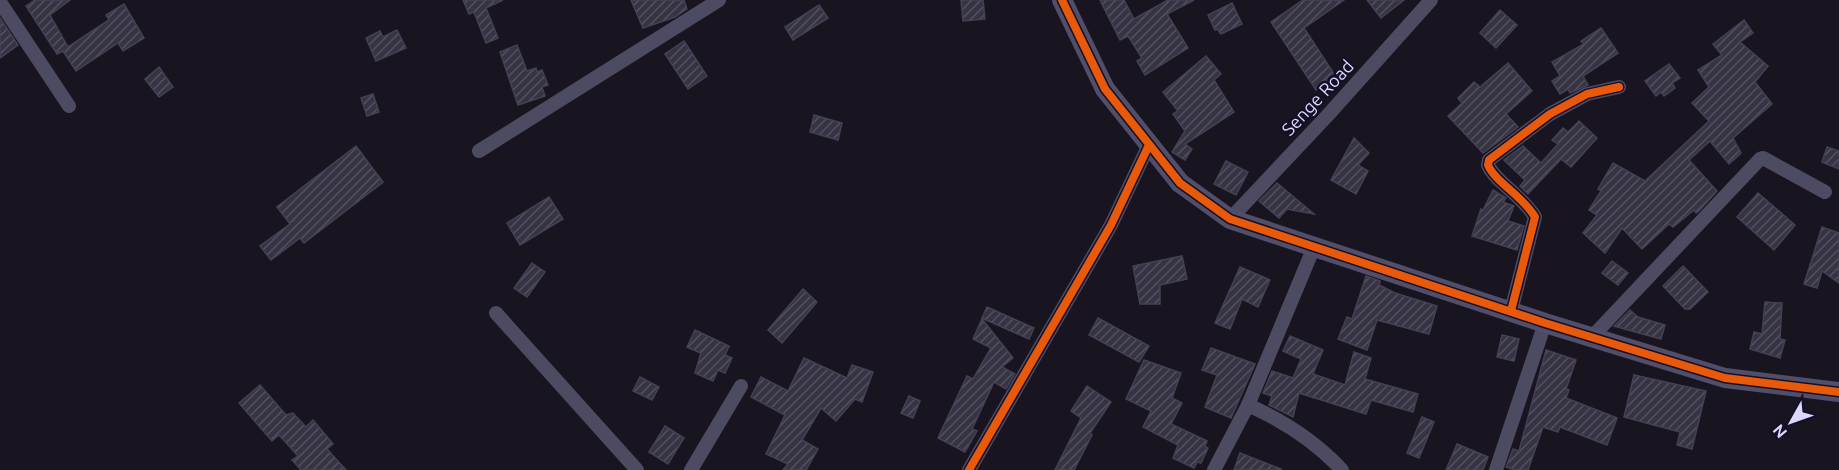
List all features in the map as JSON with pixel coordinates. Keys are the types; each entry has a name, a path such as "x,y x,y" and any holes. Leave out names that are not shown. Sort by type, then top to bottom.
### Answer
{"street":[{"path":"479,151 719,0"},
{"path":"1062,0 1105,89 1180,183 1230,219 1591,338 1725,378 1839,392"},
{"name":"Senge Road","path":"1230,219 1328,115 1431,0"},
{"path":"0,2 69,106"},
{"path":"1511,311 1535,217 1521,198 1492,173 1488,165 1489,160 1550,114 1587,94 1619,87"},
{"path":"969,470 1111,225 1149,145"},
{"path":"1591,338 1760,159 1763,158 1825,192"},
{"path":"1214,470 1248,405 1314,247"},
{"path":"496,313 637,470"},
{"path":"1496,470 1545,323"},
{"path":"691,470 741,386"},
{"path":"1248,405 1268,413 1300,432 1342,470"}],"building":[{"path":"35,0 70,0 50,15 68,47 109,20 106,15 124,4 144,38 123,51 118,43 76,71 63,51 57,54 26,6"},
{"path":"463,0 503,0 486,8 498,38 486,43 474,12 469,14"},
{"path":"631,0 684,0 687,9 675,17 643,28"},
{"path":"961,0 983,0 985,19 963,21"},
{"path":"1100,0 1124,0 1134,19 1168,0 1194,0 1167,14 1188,48 1145,75 1137,61 1142,58 1128,36 1120,40"},
{"path":"1303,0 1344,0 1304,28 1336,77 1316,90 1271,22"},
{"path":"1367,0 1404,0 1381,18"},
{"path":"1232,3 1242,24 1221,34 1217,29 1215,30 1208,15"},
{"path":"819,5 828,18 793,40 785,27"},
{"path":"1500,10 1517,25 1496,48 1480,33"},
{"path":"0,18 18,45 0,58"},
{"path":"1744,20 1753,33 1740,42 1768,66 1755,82 1772,104 1733,138 1741,153 1729,164 1710,141 1689,160 1717,191 1699,211 1696,213 1694,210 1673,227 1669,224 1642,249 1622,228 1605,253 1583,233 1597,215 1589,210 1601,191 1598,189 1613,163 1645,181 1709,121 1692,103 1709,87 1698,70 1722,55 1713,44"},
{"path":"1601,28 1618,53 1583,76 1588,85 1570,93 1568,89 1560,94 1552,81 1560,76 1552,62 1584,44 1581,41"},
{"path":"397,30 406,48 376,61 366,38 380,31 383,37"},
{"path":"684,41 707,76 688,89 665,54"},
{"path":"517,45 527,71 536,68 537,72 542,70 548,85 542,87 545,96 518,105 500,52"},
{"path":"1206,56 1221,74 1214,80 1234,112 1185,144 1192,149 1185,160 1172,152 1185,131 1173,114 1178,111 1163,92"},
{"path":"1508,63 1532,91 1506,114 1518,127 1483,153 1448,116 1462,103 1458,98 1474,82 1480,87"},
{"path":"1669,64 1680,78 1672,83 1675,88 1664,96 1661,92 1656,96 1645,81"},
{"path":"159,67 173,87 159,97 145,79"},
{"path":"373,94 379,112 367,116 361,98"},
{"path":"814,115 842,123 838,140 810,132"},
{"path":"1579,121 1597,138 1571,167 1561,159 1528,194 1520,186 1525,180 1504,160 1523,146 1541,163 1558,144 1552,140 1563,128 1568,132"},
{"path":"1354,138 1369,153 1358,165 1368,171 1356,194 1331,180"},
{"path":"356,146 383,182 304,243 300,238 271,260 260,246 290,224 277,207"},
{"path":"1827,147 1839,151 1839,169 1822,162"},
{"path":"1226,161 1248,172 1236,195 1214,184"},
{"path":"1277,183 1314,214 1287,209 1279,218 1259,201"},
{"path":"1493,190 1506,198 1503,202 1514,206 1508,221 1524,226 1517,250 1472,236 1481,209 1483,210"},
{"path":"1758,193 1795,225 1774,250 1737,217"},
{"path":"549,197 563,219 520,245 507,223"},
{"path":"1822,227 1839,233 1839,283 1822,271 1817,288 1804,284"},
{"path":"1182,256 1187,279 1160,285 1160,304 1140,304 1133,266"},
{"path":"1612,261 1628,273 1618,285 1602,273"},
{"path":"532,263 545,272 527,297 514,288"},
{"path":"1683,266 1708,292 1690,309 1685,309 1663,286"},
{"path":"1240,267 1270,280 1258,307 1242,299 1230,329 1215,323"},
{"path":"1366,276 1380,281 1379,285 1395,293 1437,306 1429,334 1377,320 1367,350 1338,339 1347,317 1352,319"},
{"path":"803,289 817,302 782,343 768,330"},
{"path":"1765,302 1782,303 1780,339 1785,340 1780,358 1750,349 1754,332 1762,334"},
{"path":"987,307 1034,328 1029,339 982,318"},
{"path":"1630,310 1638,317 1665,325 1661,339 1614,326"},
{"path":"1098,318 1149,346 1139,362 1089,335"},
{"path":"982,319 1013,358 1002,367 1015,374 1006,389 994,382 972,429 977,431 965,452 938,438 967,376 973,379 991,348 973,339"},
{"path":"695,330 729,346 725,355 732,358 725,373 718,370 713,381 695,373 701,353 687,347"},
{"path":"1502,335 1519,339 1514,361 1497,357"},
{"path":"1290,336 1323,350 1313,374 1345,385 1354,352 1371,358 1365,379 1418,394 1413,412 1371,400 1366,414 1299,393 1293,417 1269,405 1272,396 1263,393 1272,371 1293,378 1301,359 1283,351"},
{"path":"1211,348 1255,364 1231,418 1205,407 1217,375 1202,370"},
{"path":"1546,350 1576,360 1566,389 1569,390 1566,398 1617,418 1607,445 1560,427 1558,432 1543,427 1528,470 1515,470 1506,467 1513,449 1519,451"},
{"path":"804,358 847,378 852,365 873,372 862,402 855,399 836,421 821,408 802,440 818,449 806,470 783,470 788,464 766,454 785,415 751,397 761,377 788,391"},
{"path":"1144,360 1181,373 1172,398 1182,403 1171,424 1207,441 1205,446 1208,448 1201,463 1197,462 1194,468 1173,458 1178,445 1143,427 1151,411 1126,399"},
{"path":"1634,375 1706,391 1692,449 1677,445 1680,432 1624,417"},
{"path":"640,377 659,387 652,400 633,391"},
{"path":"260,385 286,415 293,413 306,427 313,420 333,444 327,449 346,470 301,470 292,460 298,456 279,435 272,441 239,403"},
{"path":"1087,386 1111,402 1090,433 1092,435 1074,470 1055,470 1081,418 1071,411"},
{"path":"909,396 920,401 913,418 901,413"},
{"path":"1422,417 1434,422 1419,458 1407,453"},
{"path":"665,426 684,438 668,464 649,452"},
{"path":"1457,444 1488,457 1483,470 1446,470"},
{"path":"1240,453 1281,469 1281,470 1234,470"}],"cycle path":[{"path":"1062,0 1105,89 1180,183 1230,219 1545,323 1725,378 1839,392"},
{"path":"1511,311 1535,217 1524,202 1492,171 1488,165 1489,160 1550,114 1587,94 1619,87"},
{"path":"969,470 1111,225 1149,145"}]}
